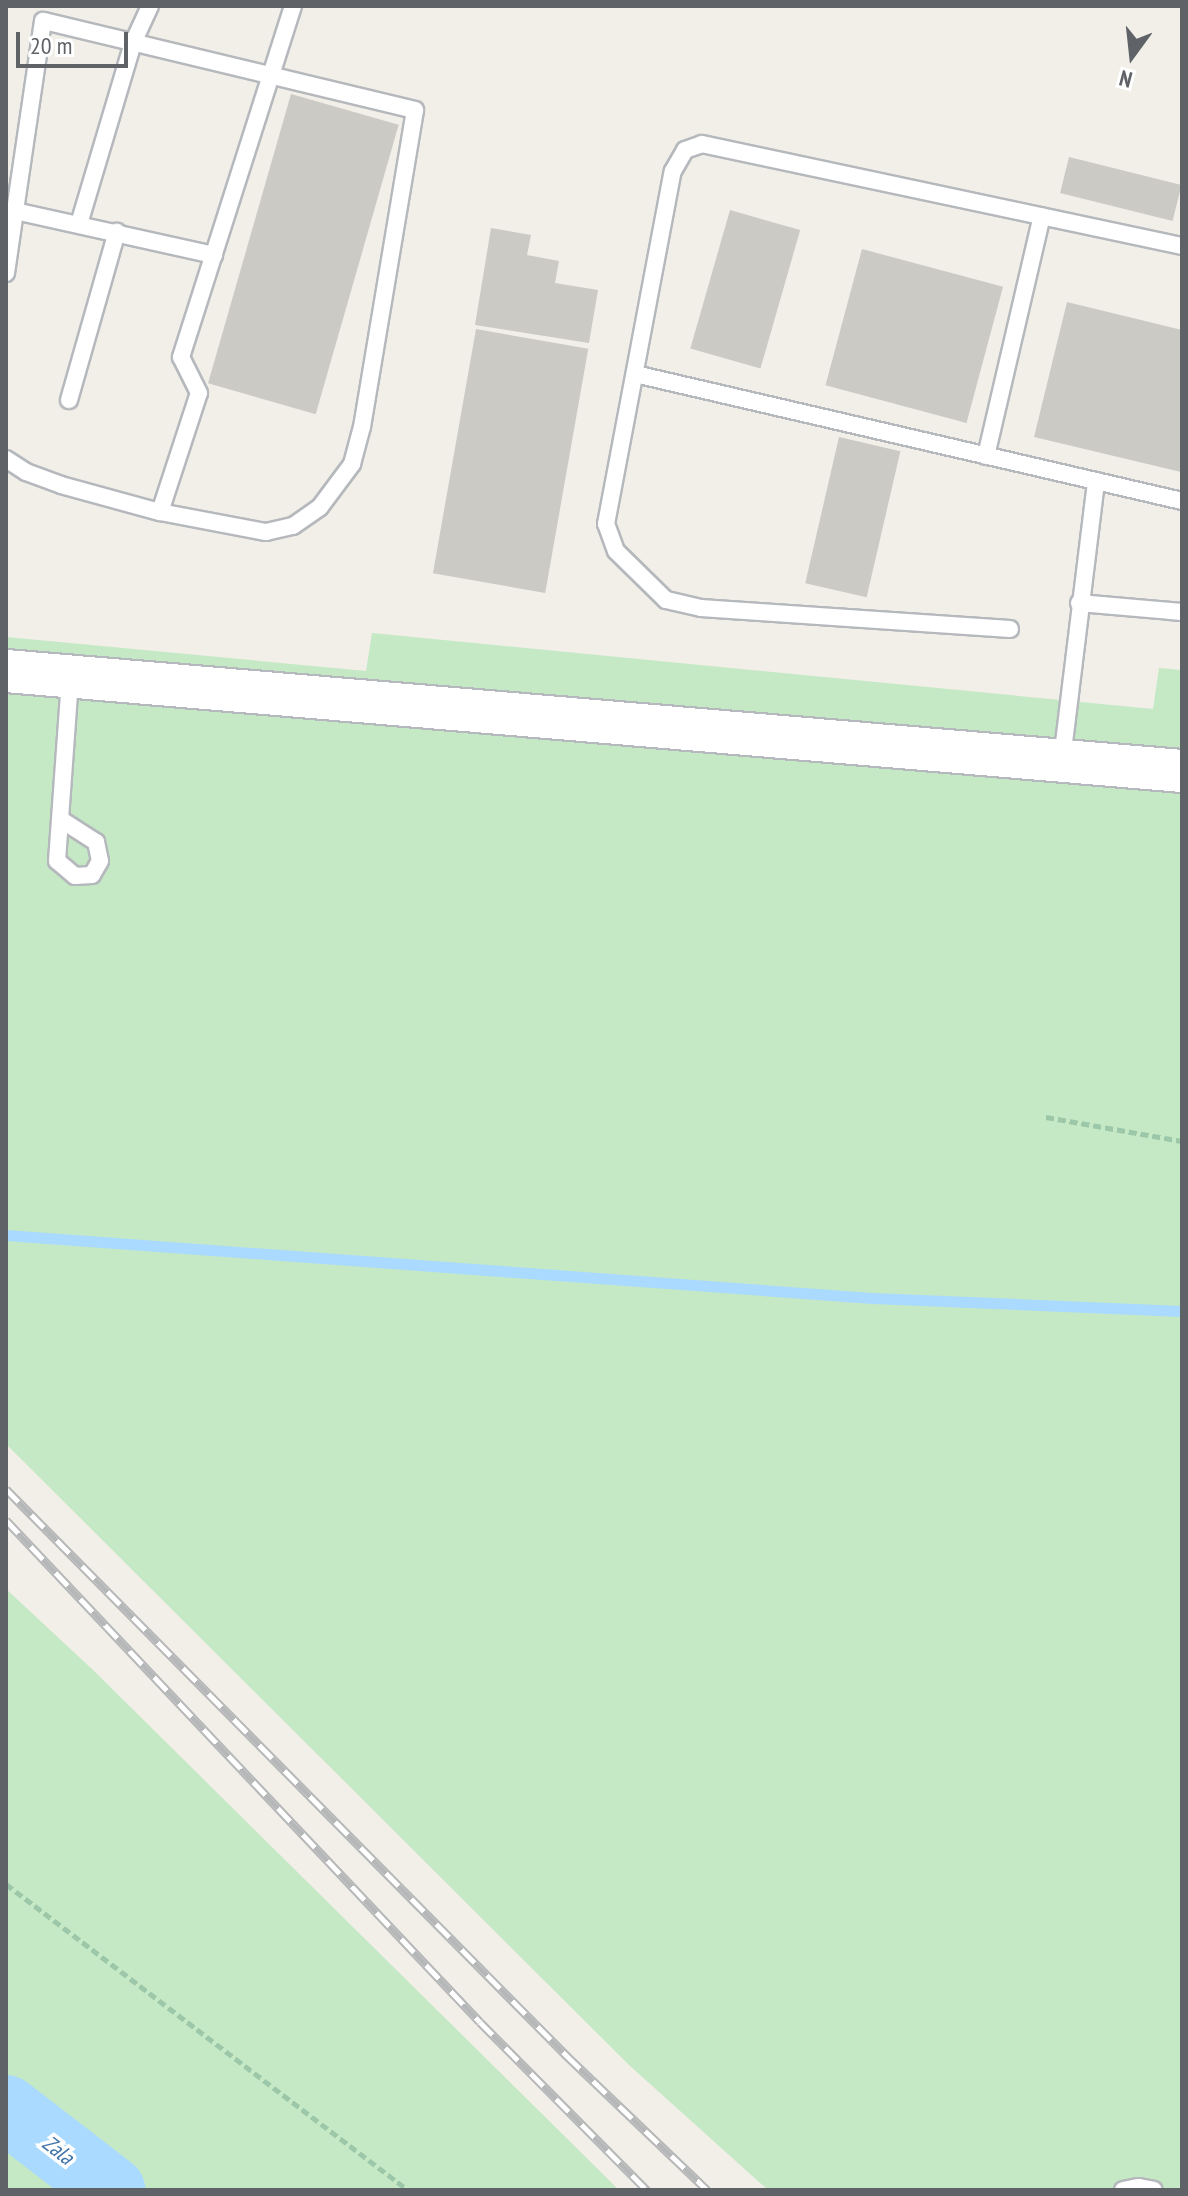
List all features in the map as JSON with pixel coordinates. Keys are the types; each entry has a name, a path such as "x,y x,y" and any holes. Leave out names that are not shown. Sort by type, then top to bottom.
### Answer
{"street":[{"path":"6,671 1182,771"}],"lane":[{"path":"79,224 133,43 150,6"},
{"path":"160,512 199,393 181,357 293,6"},
{"path":"6,273 43,21 415,110 362,427 352,464 336,490 320,507 293,526 266,532 160,512 61,485 26,472 6,459"},
{"path":"1010,629 701,608 666,600 616,551 606,524 673,171 685,150 702,144 1182,246"},
{"path":"15,211 214,255"},
{"path":"986,456 1042,216"},
{"path":"69,400 117,232"},
{"path":"635,374 1182,501"},
{"path":"1062,761 1096,481"},
{"path":"1079,603 1182,612"},
{"path":"60,819 70,677"},
{"path":"1123,2190 1139,2187 1154,2190"}],"path":[{"path":"1046,1117 1182,1141"},
{"path":"6,1884 408,2190"}],"green space":[{"path":"372,633 1153,709 1159,668 1182,670 1182,2190 768,2190 629,2065 6,1444 6,637 366,671"},
{"path":"6,1589 93,1670 619,2190 6,2190"}],"building":[{"path":"291,94 399,125 316,414 208,383"},
{"path":"1069,157 1182,185 1173,221 1060,193"},
{"path":"730,210 800,230 760,369 690,348"},
{"path":"491,228 531,235 527,255 559,261 555,283 598,290 589,343 475,325"},
{"path":"862,249 1003,287 967,423 826,385"},
{"path":"1067,302 1182,330 1181,472 1034,437"},
{"path":"476,329 588,349 545,593 433,573"},
{"path":"839,437 900,451 867,597 805,583"}],"waterway":[{"path":"6,1235 872,1298 1182,1311"},
{"name":"Zala","path":"6,2109 111,2190"}],"railway":[{"path":"6,1489 567,2056 707,2190"},
{"path":"6,1520 480,2022 647,2190"}]}
